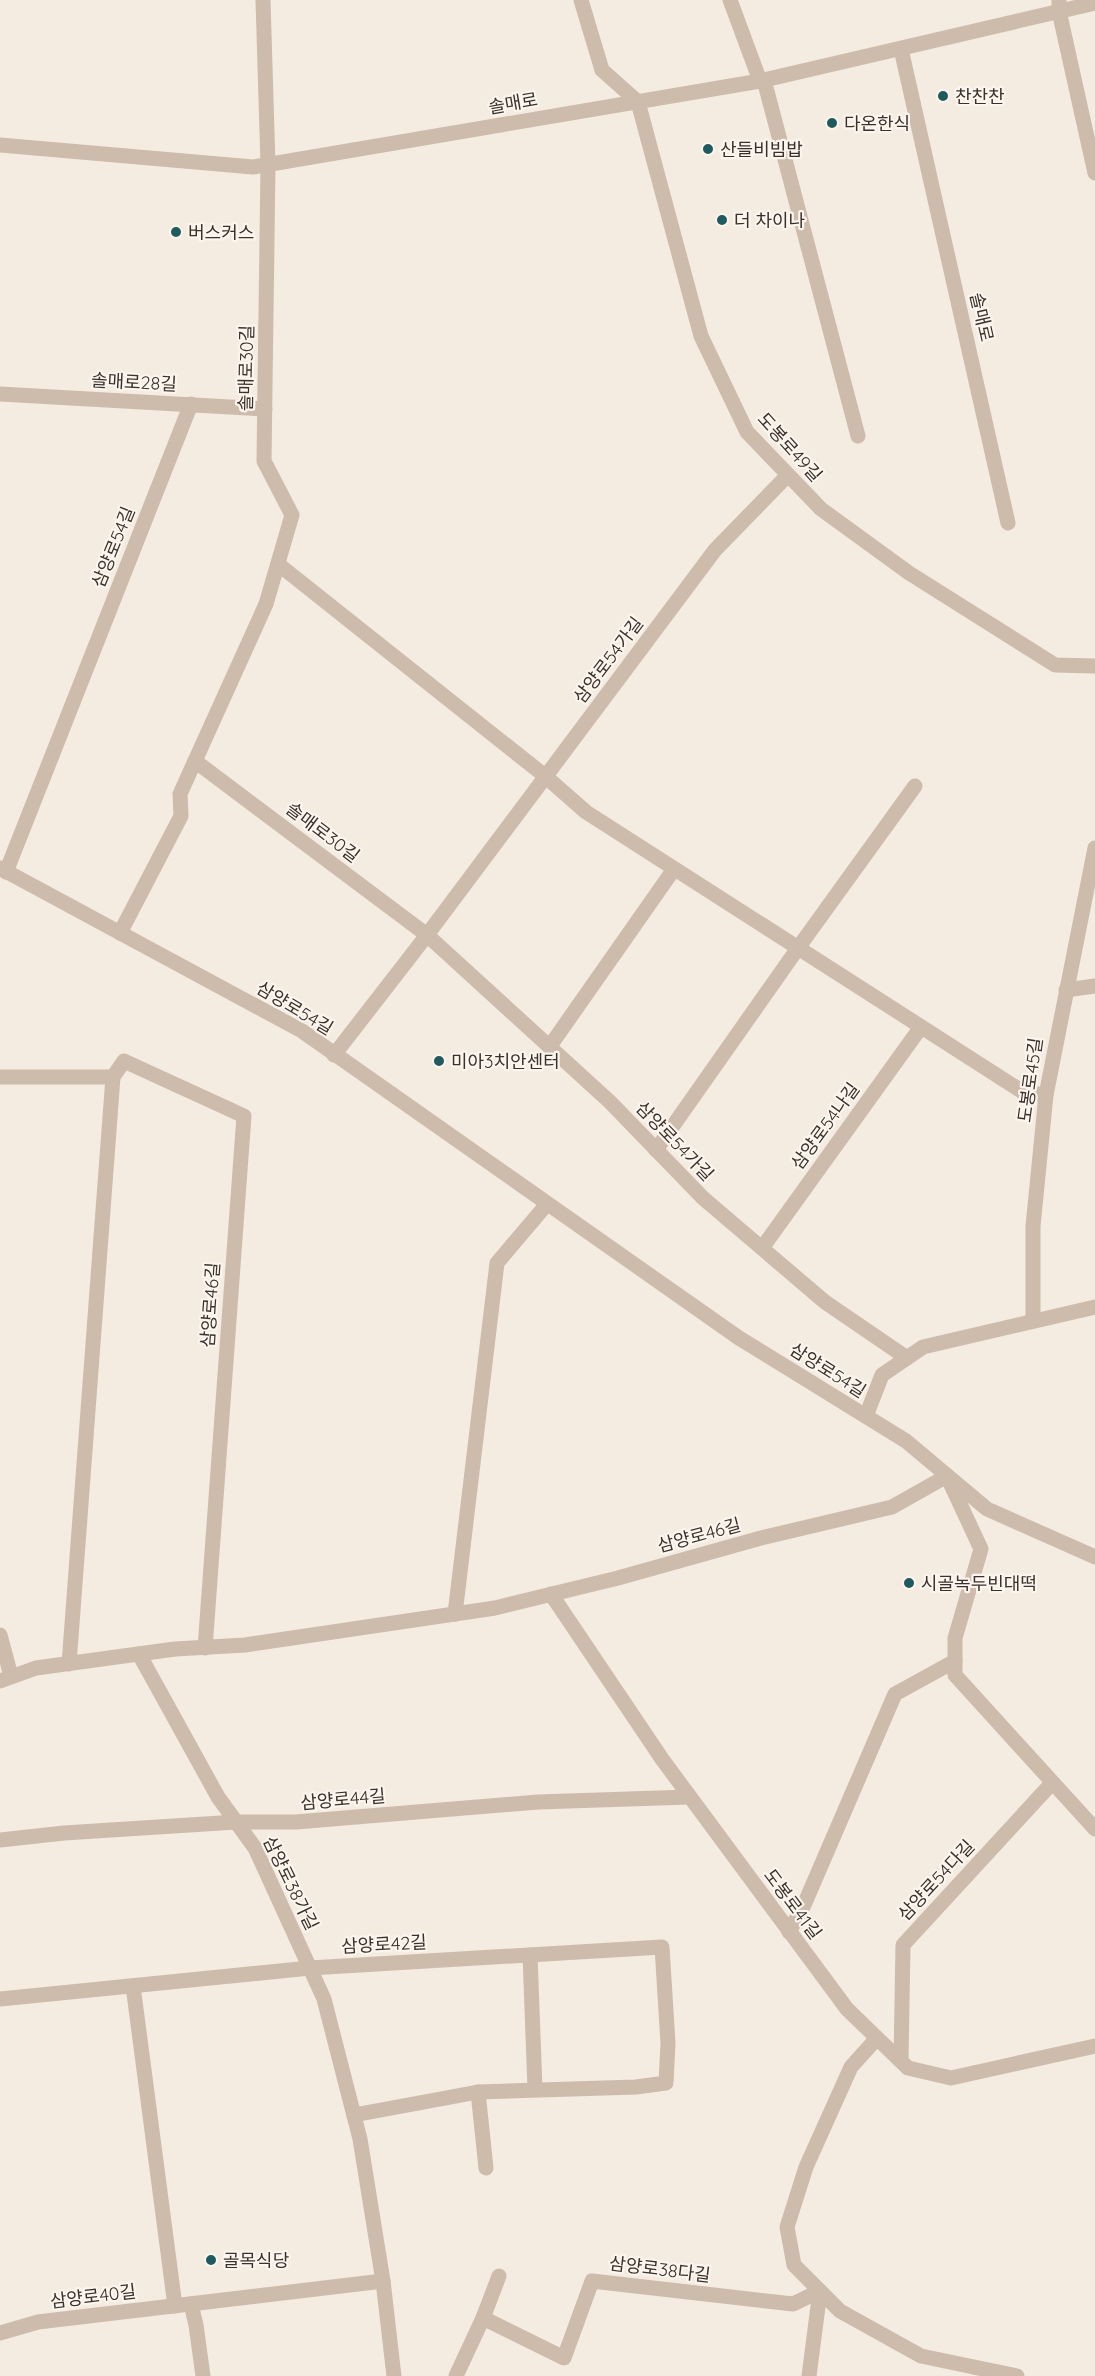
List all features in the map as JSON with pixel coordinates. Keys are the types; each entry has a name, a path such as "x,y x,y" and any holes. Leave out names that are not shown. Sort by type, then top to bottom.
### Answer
{"street":[{"path":"263,0 268,165"},
{"path":"581,0 602,70 638,102"},
{"path":"730,0 762,80 858,436"},
{"name":"솔매로","path":"0,145 253,167 762,80 901,49 1059,6 1095,3"},
{"path":"1059,6 1095,173"},
{"name":"솔매로","path":"901,49 1008,523"},
{"name":"도봉로49길","path":"638,102 700,336 747,432 821,509 901,567 1054,665 1095,666"},
{"name":"솔매로30길","path":"120,933 181,816 180,794 266,604 292,515 264,461 268,165"},
{"name":"솔매로28길","path":"0,394 265,409"},
{"name":"삼양로54길","path":"191,404 3,870 302,1031 739,1338 906,1441 987,1509 1095,1557"},
{"name":"삼양로54가길","path":"334,1055 427,935 715,550 788,475"},
{"path":"278,564 545,776 586,813 1023,1092 1046,1095"},
{"name":"솔매로30길","path":"195,761 427,935"},
{"path":"656,1150 915,786"},
{"name":"도봉로45길","path":"1033,1321 1034,1226 1046,1095 1095,848"},
{"path":"550,1046 674,869"},
{"name":"삼양로54가길","path":"427,935 610,1102 702,1198 825,1302 907,1358"},
{"path":"1066,990 1095,986"},
{"name":"삼양로54나길","path":"762,1248 921,1027"},
{"name":"삼양로46길","path":"0,1077 113,1077 124,1061 244,1116 205,1648"},
{"path":"69,1664 113,1077"},
{"path":"455,1614 497,1263 547,1204"},
{"path":"866,1416 882,1375 923,1347 1095,1307"},
{"path":"947,1476 981,1549 955,1638 955,1676 1095,1829"},
{"name":"삼양로46길","path":"6,1679 36,1668 139,1654 245,1645 495,1608 761,1538 892,1507 947,1476"},
{"name":"도봉로41길","path":"551,1594 689,1797 789,1932 847,2008 908,2068 951,2078 1095,2046"},
{"path":"0,1635 6,1679"},
{"name":"삼양로38가길","path":"139,1654 218,1797 255,1848 324,1999 360,2139 383,2281 394,2376"},
{"path":"789,1932 804,1905 895,1694 955,1661"},
{"name":"삼양로54다길","path":"901,2061 903,1945 1052,1783"},
{"name":"삼양로44길","path":"0,1840 64,1833 236,1822 296,1822 538,1802 689,1797"},
{"name":"삼양로42길","path":"0,1999 310,1968 662,1947 668,2043 666,2083 636,2087 535,2089"},
{"path":"354,2115 478,2092 535,2089 530,1955"},
{"path":"133,1986 175,2306"},
{"path":"877,2038 851,2067 806,2167 787,2227 794,2265 840,2311 921,2356 991,2373 1017,2376"},
{"path":"478,2092 486,2168"},
{"path":"456,2376 483,2318 499,2276"},
{"name":"삼양로40길","path":"0,2333 38,2322 383,2281"},
{"name":"삼양로38다길","path":"483,2318 564,2358 592,2281 793,2304 819,2291"},
{"path":"809,2376 819,2291"},
{"path":"191,2304 203,2376"}],"place":[{"name":"찬찬찬","path":"943,96"},
{"name":"다온한식","path":"832,123"},
{"name":"산들비빔밥","path":"708,149"},
{"name":"더 차이나","path":"722,220"},
{"name":"버스커스","path":"176,232"},
{"name":"미아3치안센터","path":"439,1061"},
{"name":"시골녹두빈대떡","path":"909,1583"},
{"name":"골목식당","path":"211,2260"}]}
